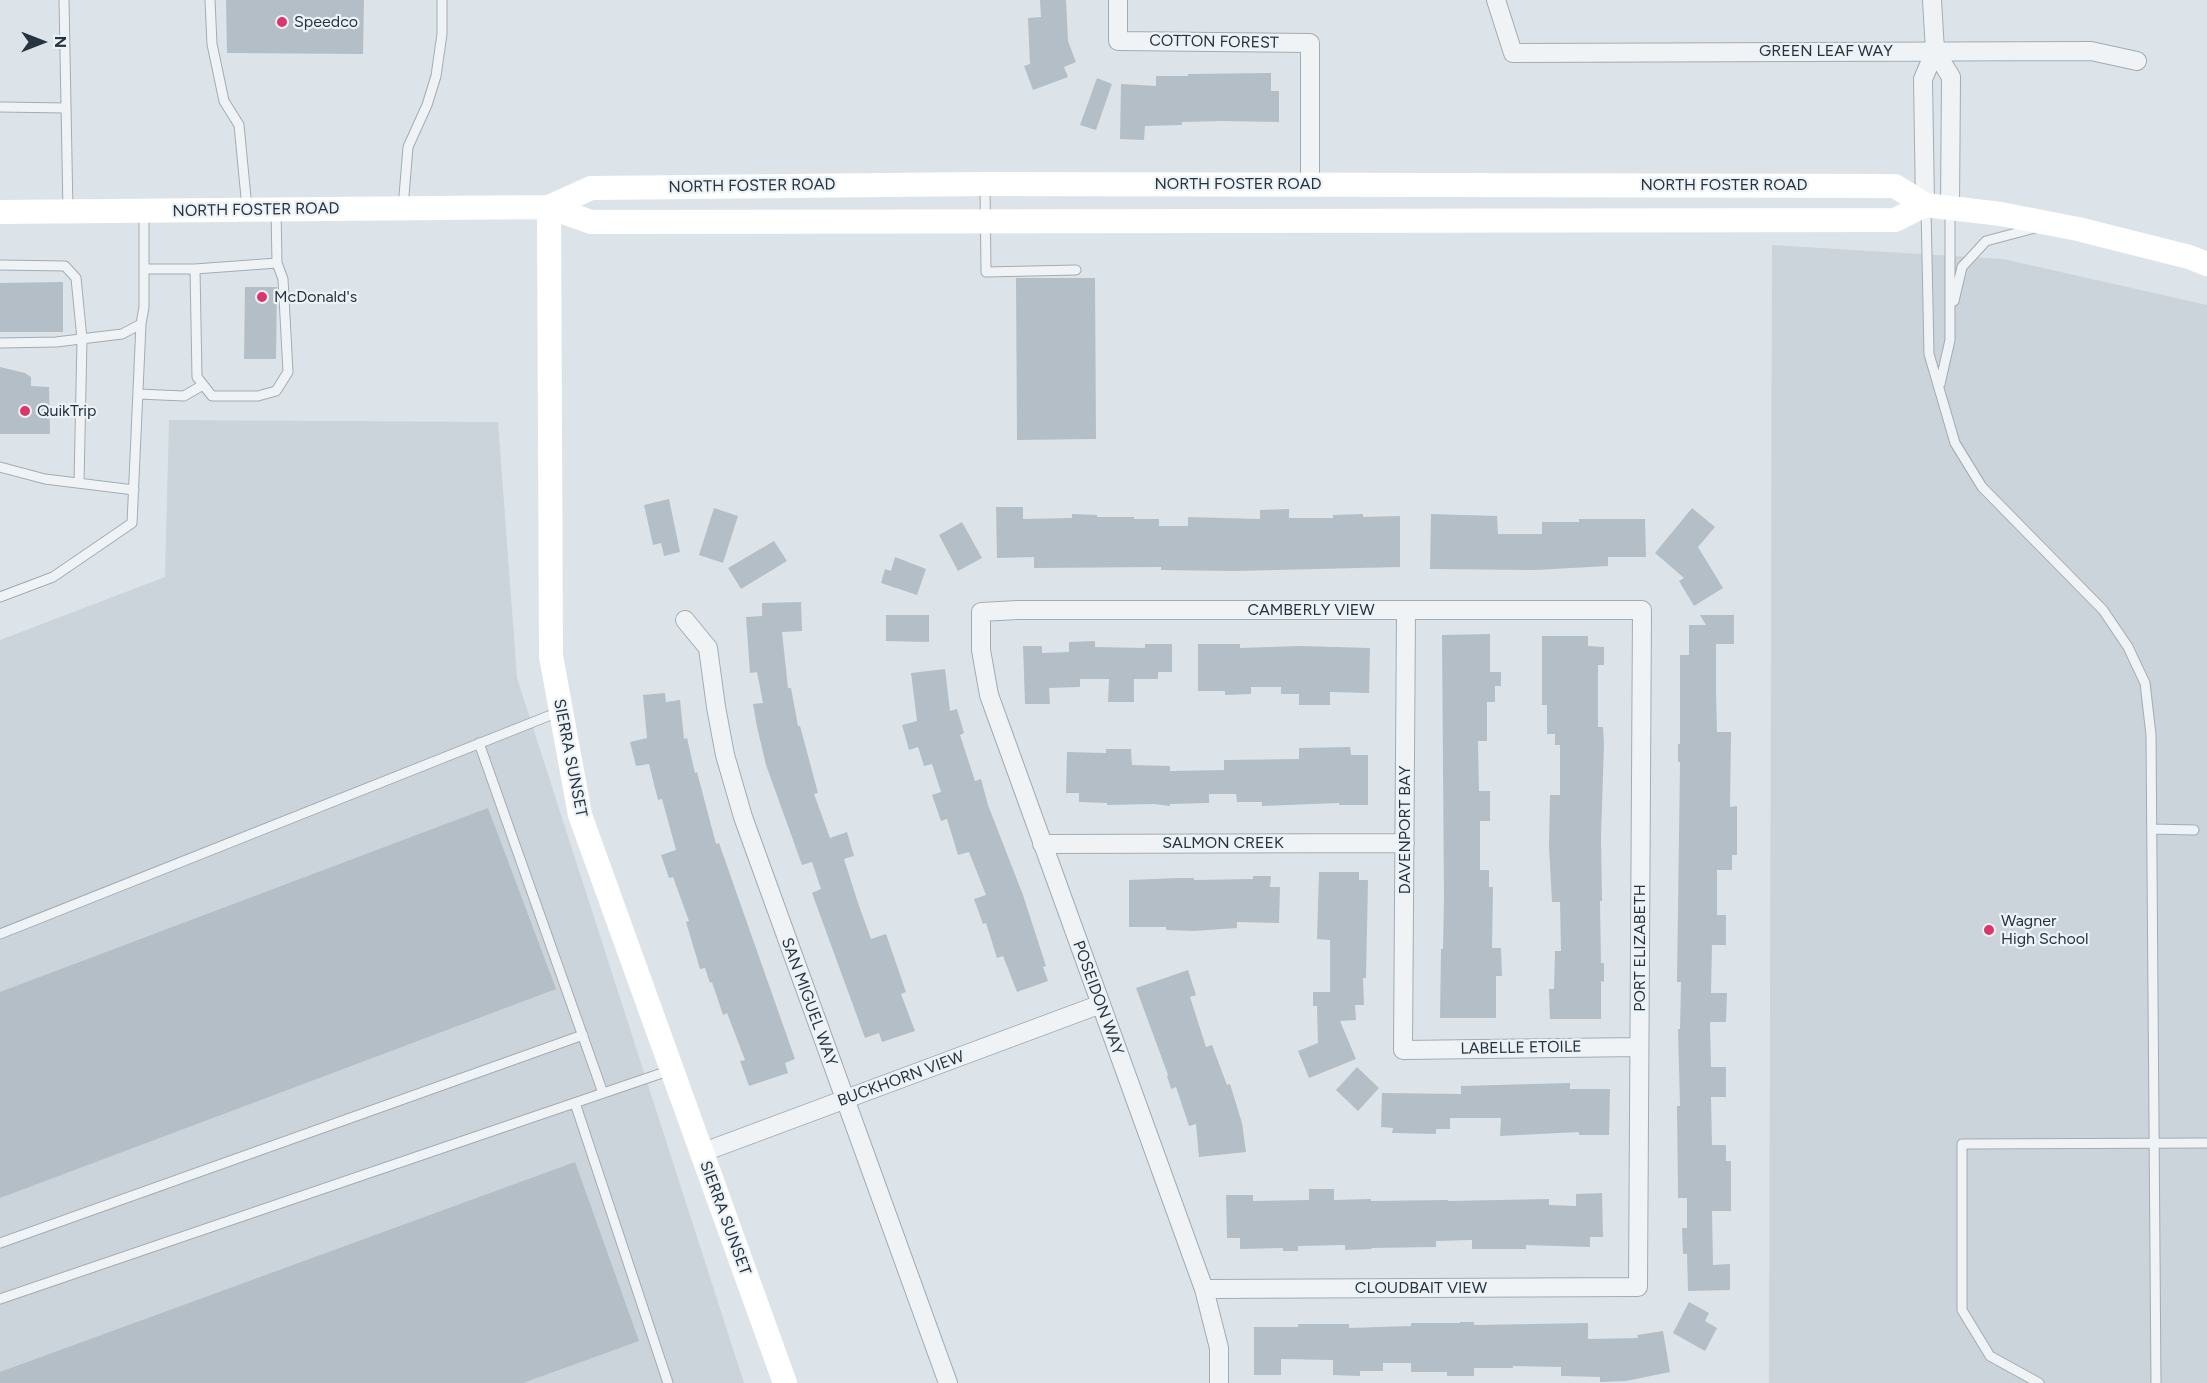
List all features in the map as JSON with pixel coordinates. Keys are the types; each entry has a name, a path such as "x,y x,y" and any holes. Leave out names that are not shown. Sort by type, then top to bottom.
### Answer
{"main road":[{"name":"NORTH FOSTER ROAD","path":"549,207 591,188 985,184 1895,186 1925,205 2052,224 2189,257 2207,264"},
{"name":"NORTH FOSTER ROAD","path":"0,212 549,207 591,222 1895,220 1925,205"},
{"name":"SIERRA SUNSET","path":"549,207 550,656 579,815 785,1383"}],"street":[{"name":"COTTON FOREST","path":"1118,0 1118,41 1310,43 1310,184"},
{"name":"GREEN LEAF WAY","path":"1496,0 1514,53 2091,51 2137,61"},
{"path":"1925,205 1923,79 1935,51 1932,0"},
{"path":"1935,51 1951,77 1950,207"},
{"name":"CAMBERLY VIEW","path":"981,612 1018,610 1642,610"},
{"name":"DAVENPORT BAY","path":"1403,1050 1406,610"},
{"name":"PORT ELIZABETH","path":"1638,1287 1642,610"},
{"name":"POSEIDON WAY","path":"981,612 981,650 989,695 1204,1289 1219,1348 1220,1383"},
{"name":"SAN MIGUEL WAY","path":"685,620 708,648 725,755 737,797 844,1100 948,1383"},
{"name":"SALMON CREEK","path":"1042,844 1405,843"},
{"name":"BUCKHORN VIEW","path":"701,1154 1101,1004"},
{"name":"LABELLE ETOILE","path":"1403,1050 1639,1047"},
{"name":"CLOUDBAIT VIEW","path":"1204,1289 1638,1287"}],"lane":[{"path":"64,0 68,212"},
{"path":"210,0 213,44 224,101 239,125 247,210"},
{"path":"403,208 408,147 427,105 436,76 442,34 442,0"},
{"path":"0,107 66,108"},
{"path":"985,184 986,272 1076,270"},
{"path":"1925,205 1929,354 1955,443 1982,487 2103,610 2128,647 2145,683 2151,735 2156,1383"},
{"path":"1940,386 1950,340 1950,207"},
{"path":"195,269 197,377 212,396 258,396 276,391 288,372 283,279 277,263 276,210"},
{"path":"0,597 53,577 132,523 141,324 144,307 144,211"},
{"path":"1950,315 1962,267 1986,241 2052,224"},
{"path":"144,269 195,269 277,263"},
{"path":"0,265 65,266 76,278 82,339 78,483"},
{"path":"0,343 56,342 122,334 141,324"},
{"path":"138,394 184,396 203,385"},
{"path":"0,467 45,479 134,490"},
{"path":"0,933 561,711"},
{"path":"479,743 603,1093"},
{"path":"2152,829 2194,830"},
{"path":"0,1243 583,1035"},
{"path":"0,1299 672,1070"},
{"path":"575,1103 664,1382"},
{"path":"2039,1383 1990,1356 1962,1310 1962,1144 2207,1143"}],"shaded area":[{"name":"Wagner High School","path":"1772,245 2003,259 2207,305 2207,1383 1769,1383"},
{"path":"169,420 498,422 517,678 744,1383 0,1383 0,640 165,577"}],"building":[{"path":"226,0 364,0 363,54 227,53"},
{"path":"1040,0 1066,0 1068,41 1076,62 1064,67 1068,77 1033,90 1024,66 1030,64 1028,18 1041,17"},
{"path":"1271,73 1271,91 1279,91 1279,122 1182,122 1182,125 1145,126 1144,140 1120,139 1121,84 1156,86 1156,76"},
{"path":"1097,78 1112,84 1096,130 1080,125"},
{"path":"1016,278 1095,278 1096,439 1017,440"},
{"path":"63,282 63,332 0,332 0,283"},
{"path":"245,287 277,287 276,359 244,359"},
{"name":"QuikTrip","path":"0,367 25,373 31,377 31,386 49,387 50,434 0,434"},
{"path":"669,499 680,552 664,556 661,543 653,545 644,505"},
{"path":"996,507 1023,507 1023,519 1072,518 1072,514 1097,515 1097,517 1159,519 1159,526 1188,526 1188,517 1260,519 1260,510 1289,509 1289,518 1333,518 1333,515 1363,514 1363,517 1400,516 1400,567 1235,571 1161,570 1161,567 1034,568 1034,557 997,558"},
{"path":"714,508 738,516 723,563 699,555"},
{"path":"1692,508 1715,527 1698,547 1723,588 1694,606 1679,581 1684,578 1655,553"},
{"path":"1431,514 1497,516 1498,534 1542,534 1542,522 1579,522 1579,519 1645,519 1646,557 1608,557 1608,566 1534,570 1430,569"},
{"path":"962,522 982,558 958,571 939,535"},
{"path":"774,541 787,561 741,589 728,568"},
{"path":"895,557 926,569 917,595 881,583 885,569 891,571"},
{"path":"801,602 802,631 782,632 788,688 791,688 798,726 800,726 818,793 814,794 830,838 847,832 854,856 844,859 858,903 871,939 886,934 906,992 901,994 915,1031 882,1042 879,1033 865,1038 812,893 821,889 812,862 802,865 766,765 757,727 753,704 763,703 757,672 750,673 746,617 762,616 762,603"},
{"path":"886,615 929,615 929,642 886,641"},
{"path":"1700,615 1734,615 1734,644 1716,644 1716,693 1717,732 1731,732 1730,807 1737,806 1737,855 1732,855 1732,870 1717,870 1717,915 1726,915 1726,945 1712,945 1711,993 1727,993 1726,1022 1710,1022 1711,1067 1726,1067 1726,1097 1711,1097 1712,1145 1726,1145 1726,1161 1731,1161 1731,1211 1712,1211 1713,1265 1730,1264 1730,1290 1688,1291 1687,1254 1683,1254 1682,1228 1687,1228 1687,1198 1678,1198 1677,1106 1680,1106 1678,1029 1680,1029 1681,982 1677,982 1680,762 1678,762 1678,744 1680,744 1680,655 1689,655 1689,625 1706,625"},
{"path":"1490,634 1490,672 1501,672 1501,686 1495,686 1495,702 1487,702 1487,741 1478,741 1479,791 1490,791 1490,821 1480,821 1480,870 1489,870 1489,887 1493,887 1492,948 1501,948 1502,976 1496,976 1496,1018 1440,1018 1444,899 1442,635"},
{"path":"1542,636 1588,636 1588,646 1604,647 1604,665 1598,665 1598,727 1603,727 1604,744 1601,837 1602,901 1600,901 1601,963 1604,963 1604,982 1601,981 1601,1019 1550,1019 1549,989 1554,989 1555,951 1561,951 1560,902 1552,902 1549,846 1550,795 1560,795 1560,745 1555,745 1555,734 1547,734 1547,705 1542,705"},
{"path":"1095,641 1095,647 1145,648 1145,644 1172,644 1172,672 1158,672 1158,679 1134,679 1134,702 1108,702 1109,679 1080,679 1080,687 1049,688 1050,704 1025,704 1023,646 1042,646 1042,653 1069,652 1069,642"},
{"path":"1198,644 1240,644 1240,648 1300,646 1370,648 1369,693 1330,692 1330,705 1299,705 1299,694 1281,694 1281,687 1251,687 1251,694 1225,695 1225,691 1198,691"},
{"path":"945,669 950,711 957,709 964,733 960,735 975,781 981,779 988,805 1023,895 1046,966 1043,967 1048,981 1017,992 1003,956 997,958 986,923 983,924 974,899 986,895 969,852 958,855 947,819 941,821 932,795 941,792 932,764 924,766 918,747 909,750 902,725 917,721 911,673"},
{"path":"665,693 666,702 680,700 684,739 687,738 716,844 719,843 795,1059 785,1063 788,1073 749,1086 740,1061 745,1060 727,1013 723,1015 712,982 710,983 705,968 700,969 686,922 689,921 673,877 669,878 661,855 676,850 662,799 658,800 649,764 636,766 630,742 647,738 643,695"},
{"path":"1350,747 1351,755 1368,755 1368,805 1339,805 1339,803 1262,806 1262,802 1237,802 1236,794 1209,794 1209,803 1170,804 1170,806 1107,805 1107,803 1079,802 1079,793 1066,793 1067,752 1106,753 1106,749 1131,749 1132,765 1170,766 1170,771 1224,770 1224,760 1299,759 1299,748"},
{"path":"488,808 556,989 0,1198 0,992"},
{"path":"1319,872 1359,872 1359,880 1368,880 1366,978 1363,978 1364,1005 1355,1005 1356,1020 1340,1021 1356,1059 1309,1078 1298,1051 1318,1043 1317,1006 1313,1006 1313,992 1330,992 1330,940 1317,939"},
{"path":"1253,876 1271,876 1270,887 1280,887 1279,923 1237,922 1237,928 1193,931 1166,930 1166,927 1129,927 1129,880 1253,879"},
{"path":"1188,970 1196,995 1190,997 1206,1047 1212,1045 1227,1085 1230,1084 1242,1123 1246,1152 1199,1157 1196,1124 1189,1126 1176,1087 1171,1089 1136,988"},
{"path":"1357,1067 1379,1088 1358,1111 1336,1090"},
{"path":"1570,1083 1570,1089 1610,1089 1609,1135 1579,1135 1579,1132 1500,1136 1501,1118 1450,1118 1450,1129 1436,1129 1436,1134 1392,1133 1393,1128 1381,1127 1382,1093 1461,1094 1461,1086"},
{"path":"575,1162 639,1341 523,1383 0,1383 0,1372"},
{"path":"1309,1189 1334,1189 1334,1200 1549,1199 1549,1205 1576,1206 1576,1194 1602,1193 1603,1237 1590,1237 1590,1247 1526,1245 1526,1249 1472,1249 1472,1240 1436,1241 1436,1247 1345,1250 1345,1245 1298,1246 1298,1251 1283,1251 1283,1248 1240,1249 1240,1238 1227,1238 1226,1195 1253,1195 1253,1201 1309,1200"},
{"path":"1689,1302 1709,1313 1705,1321 1717,1328 1705,1351 1673,1333"},
{"path":"1474,1322 1474,1325 1588,1323 1588,1339 1638,1338 1637,1335 1663,1331 1670,1372 1626,1381 1600,1382 1600,1377 1561,1376 1561,1367 1474,1368 1474,1376 1447,1376 1447,1372 1411,1372 1411,1363 1383,1363 1383,1371 1360,1371 1360,1376 1333,1375 1333,1360 1281,1359 1281,1375 1254,1375 1254,1327 1349,1324 1349,1328"}],"place":[{"name":"Speedco","path":"282,22"},
{"name":"McDonald's","path":"262,297"},
{"name":"QuikTrip","path":"25,411"},
{"name":"Wagner High School","path":"1989,930"}]}
